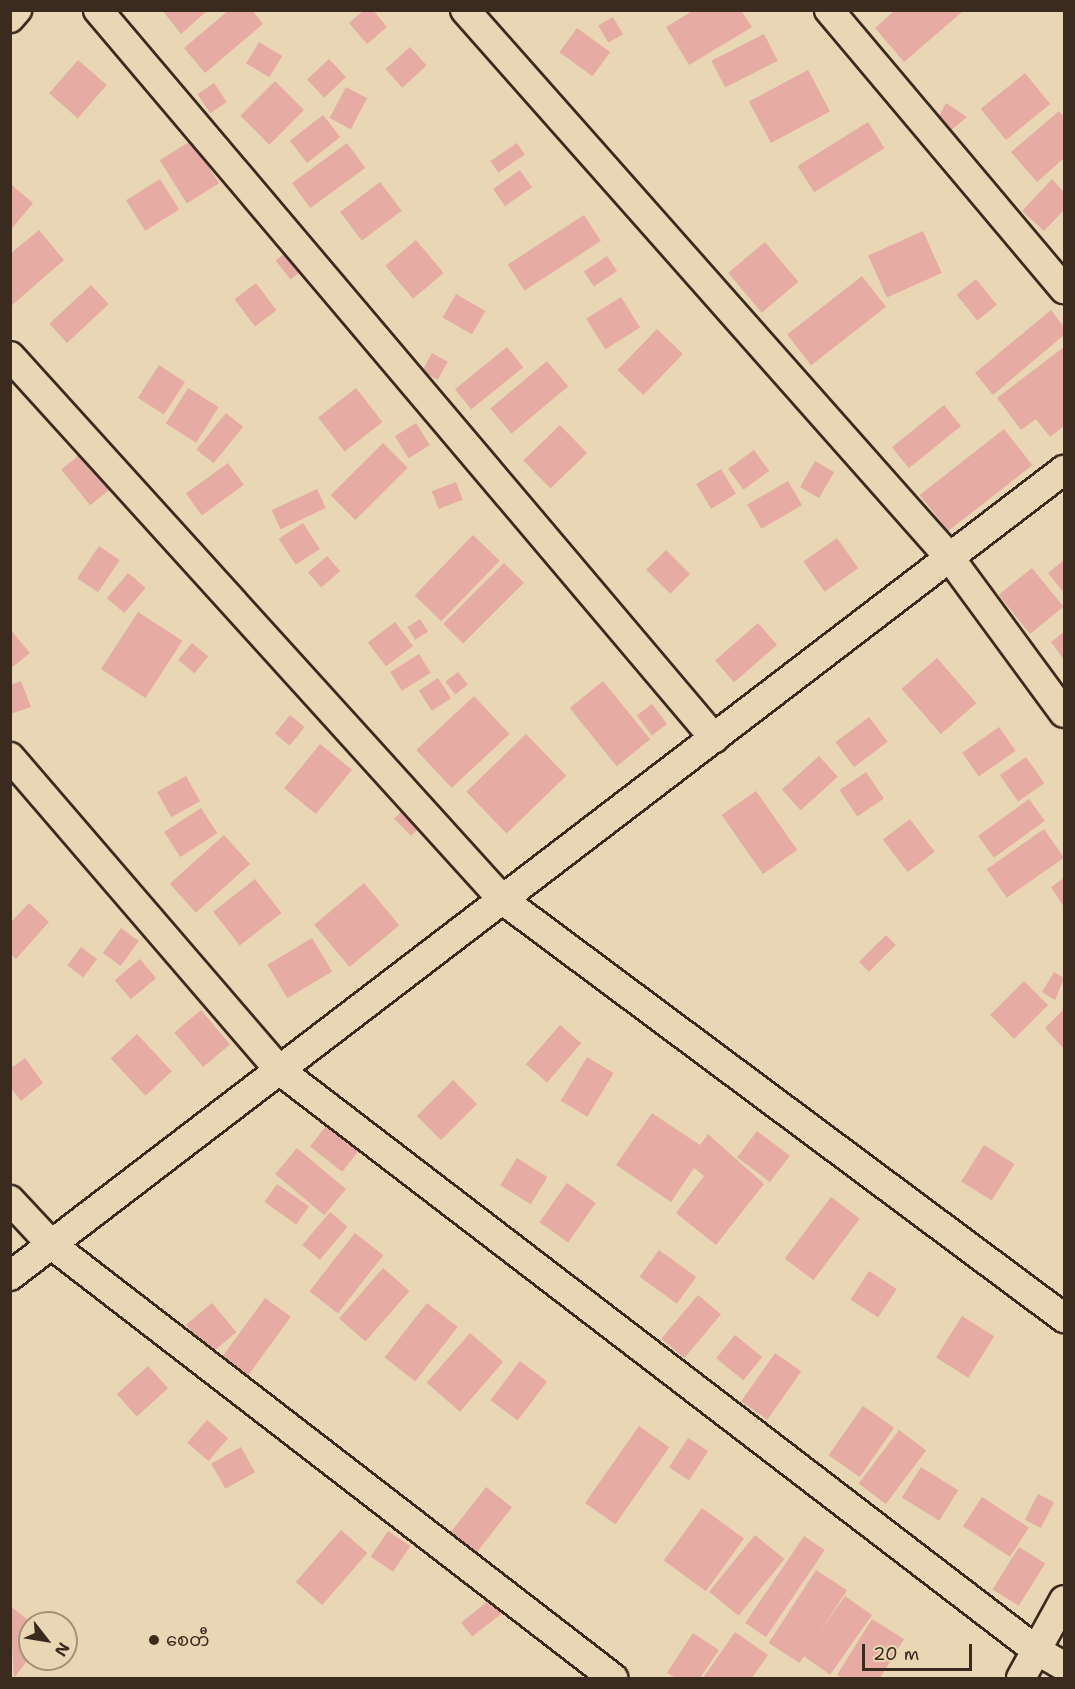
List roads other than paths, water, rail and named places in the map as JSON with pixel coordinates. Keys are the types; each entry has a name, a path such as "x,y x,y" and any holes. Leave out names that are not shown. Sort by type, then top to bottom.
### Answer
{"street":[{"path":"10,18 17,10"},
{"path":"98,10 714,738"},
{"path":"465,10 950,558 1065,712"},
{"path":"830,10 1065,289"},
{"path":"10,356 503,900 1065,1318"},
{"path":"10,1276 1065,470"},
{"path":"10,757 278,1069 1036,1650 1065,1666"},
{"path":"10,1200 52,1245 613,1678"},
{"path":"1021,1678 1065,1600"}],"place":[{"name":"စေတီ","path":"154,1640"}]}
